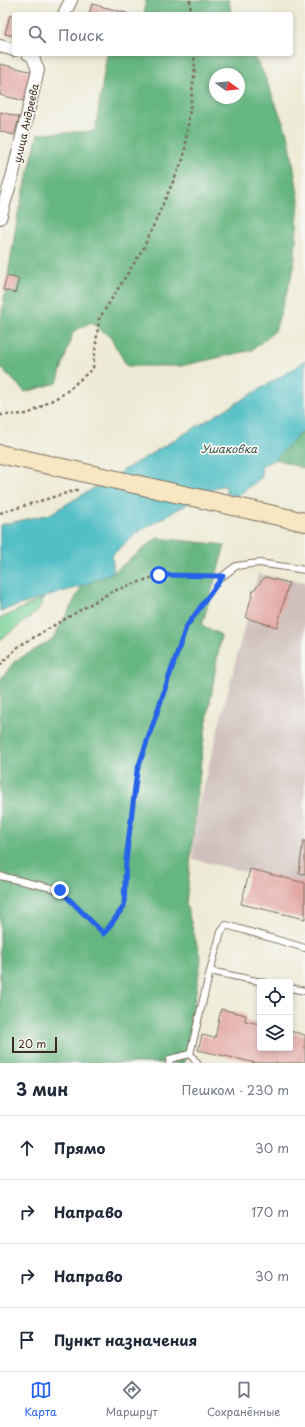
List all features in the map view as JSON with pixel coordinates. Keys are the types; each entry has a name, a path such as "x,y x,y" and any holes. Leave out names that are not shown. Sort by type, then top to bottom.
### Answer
{"main road":[{"path":"0,454 305,522"}],"street":[{"path":"65,12 71,0"},
{"path":"0,46 12,49"},
{"name":"улица Андреева","path":"0,218 13,174 38,70 32,56"}],"lane":[{"path":"223,576 236,566 259,563 305,570"},
{"path":"0,876 60,890"},
{"path":"190,1054 210,971 221,932 226,925 305,948"},
{"path":"210,971 257,981"},
{"path":"293,989 305,991"},
{"path":"169,1063 170,1059 190,1054"},
{"path":"190,1054 197,1063"}],"path":[{"path":"190,0 191,12"},
{"path":"0,415 28,414 65,393 93,368 99,319 143,249 184,157 195,68 194,56"},
{"path":"0,513 82,488"},
{"path":"0,665 19,646 110,592 159,575 223,576"},
{"path":"60,890 104,934 124,906 126,860 137,771 186,627 223,576"}],"shaded area":[{"path":"258,574 305,582 305,887 193,859 196,815"}],"green space":[{"path":"146,0 229,0 231,12 144,12"},
{"path":"107,56 253,56 263,72 289,138 299,200 294,268 275,331 252,350 181,366 127,366 110,337 91,322 73,332 57,383 25,392 0,367 0,324 18,214 38,134 95,131"},
{"path":"305,430 305,469 276,459 297,436"},
{"path":"157,538 225,545 202,625 221,635 202,751 186,904 201,960 185,1063 0,1063 0,680 14,662 53,639 82,586 114,572"},
{"path":"43,598 38,611 0,640 0,619"}],"water":[{"name":"Ушаковка","path":"305,360 305,430 297,436 276,459 261,466 262,477 236,497 226,493 226,486 219,486 138,532 112,555 114,572 82,586 0,611 0,525 50,514 295,368"}],"building":[{"path":"92,4 123,12 90,12"},
{"path":"10,15 12,16 12,36 5,34"},
{"path":"0,64 33,72 25,101 0,95"},
{"path":"0,112 19,117 14,135 0,131"},
{"path":"7,276 19,279 15,293 3,290"},
{"path":"265,577 289,583 277,627 246,618 253,591"},
{"path":"303,841 305,841 305,874 299,873"},
{"path":"250,869 305,883 305,919 241,904"},
{"path":"221,1009 246,1015 245,1021 257,1023 257,1051 293,1051 293,1032 305,1035 305,1063 256,1063 198,1050 202,1035 215,1038"}],"route":[{"path":"60,890 104,934 124,906 126,860 137,771 186,627 223,576 159,575"}]}
